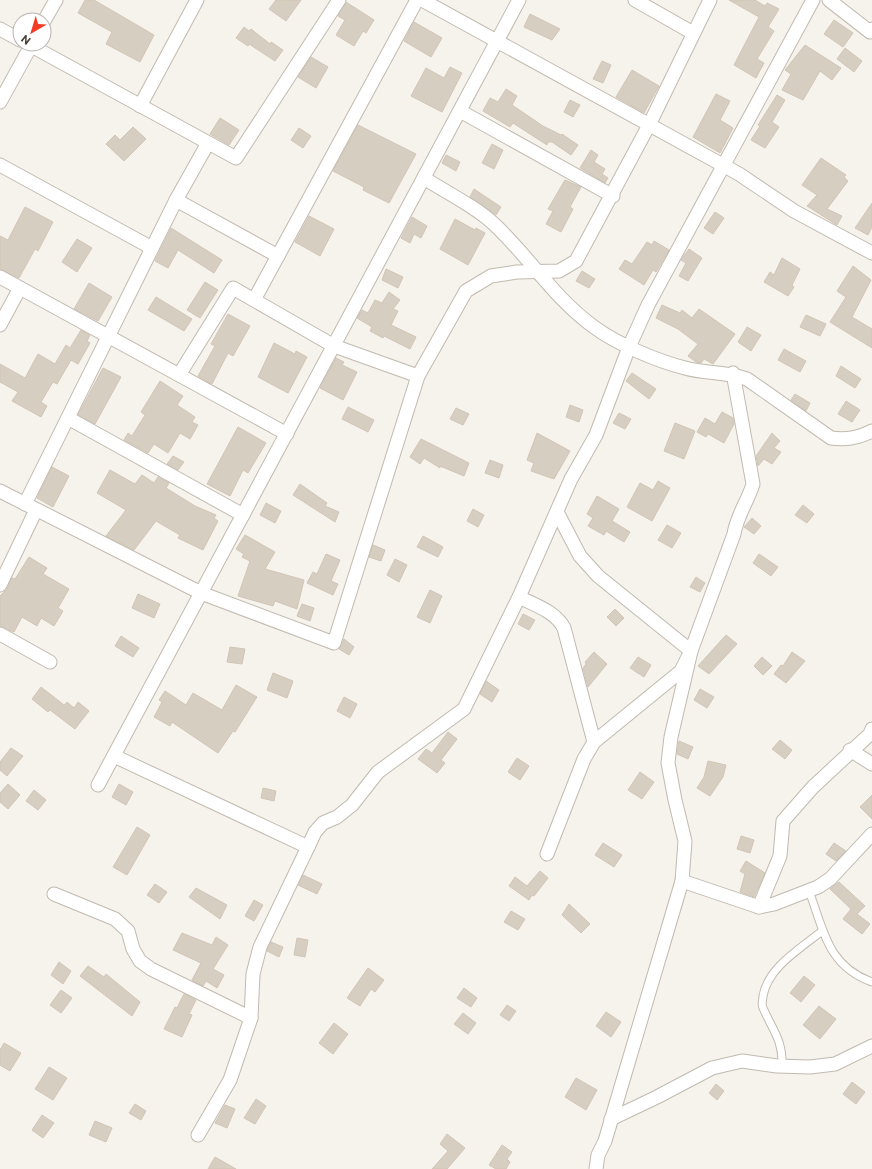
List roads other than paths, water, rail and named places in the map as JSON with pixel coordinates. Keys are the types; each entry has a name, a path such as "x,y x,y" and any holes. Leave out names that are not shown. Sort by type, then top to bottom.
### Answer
{"street":[{"path":"49,12 56,0"},
{"path":"140,106 198,0"},
{"path":"44,52 236,158 339,0"},
{"path":"254,300 417,0"},
{"path":"422,0 724,165 794,211 872,253"},
{"path":"98,785 519,0"},
{"path":"635,0 693,33"},
{"path":"0,491 201,594 334,643 418,376 466,292 491,276 517,272 559,271 576,261 613,196 710,0"},
{"path":"198,1135 230,1080 251,1018 253,974 260,947 315,832 323,823 337,817 352,805 378,772 464,709 519,597 571,479 596,435 629,347 648,304 813,0"},
{"path":"830,0 870,32 872,29"},
{"path":"0,29 12,35"},
{"path":"0,102 24,52"},
{"path":"460,111 613,196"},
{"path":"0,585 68,418 176,200 208,143"},
{"path":"0,165 152,248"},
{"path":"424,178 493,223 567,305 595,328 629,347 686,369 733,374 747,379 831,438 845,440 856,438 872,431"},
{"path":"176,200 278,256"},
{"path":"0,277 287,434"},
{"path":"0,325 20,288"},
{"path":"179,375 233,288 334,346 418,376"},
{"path":"596,1169 598,1155 611,1118 682,881 685,841 668,763 671,737 691,651 734,534 736,520 750,494 753,484 733,374"},
{"path":"68,418 243,515"},
{"path":"557,512 580,556 598,576 691,651"},
{"path":"519,597 554,616 560,621 564,628 594,742"},
{"path":"0,634 50,662"},
{"path":"547,854 584,759 594,742 681,670 691,651"},
{"path":"759,907 780,856 783,821 813,787 850,750 870,734 872,729"},
{"path":"850,750 872,764"},
{"path":"114,756 308,847"},
{"path":"682,881 759,907 809,891 830,879 872,834"},
{"path":"54,894 115,919 128,931 133,949 140,961 151,970 251,1018"},
{"path":"611,1118 657,1097 712,1068 742,1061 782,1066 810,1067 835,1064 872,1046"}],"lane":[{"path":"809,891 822,931 831,951 843,965 859,977 872,982"},
{"path":"782,1066 782,1051 779,1040 762,1006 765,988 776,968 822,931"}]}
